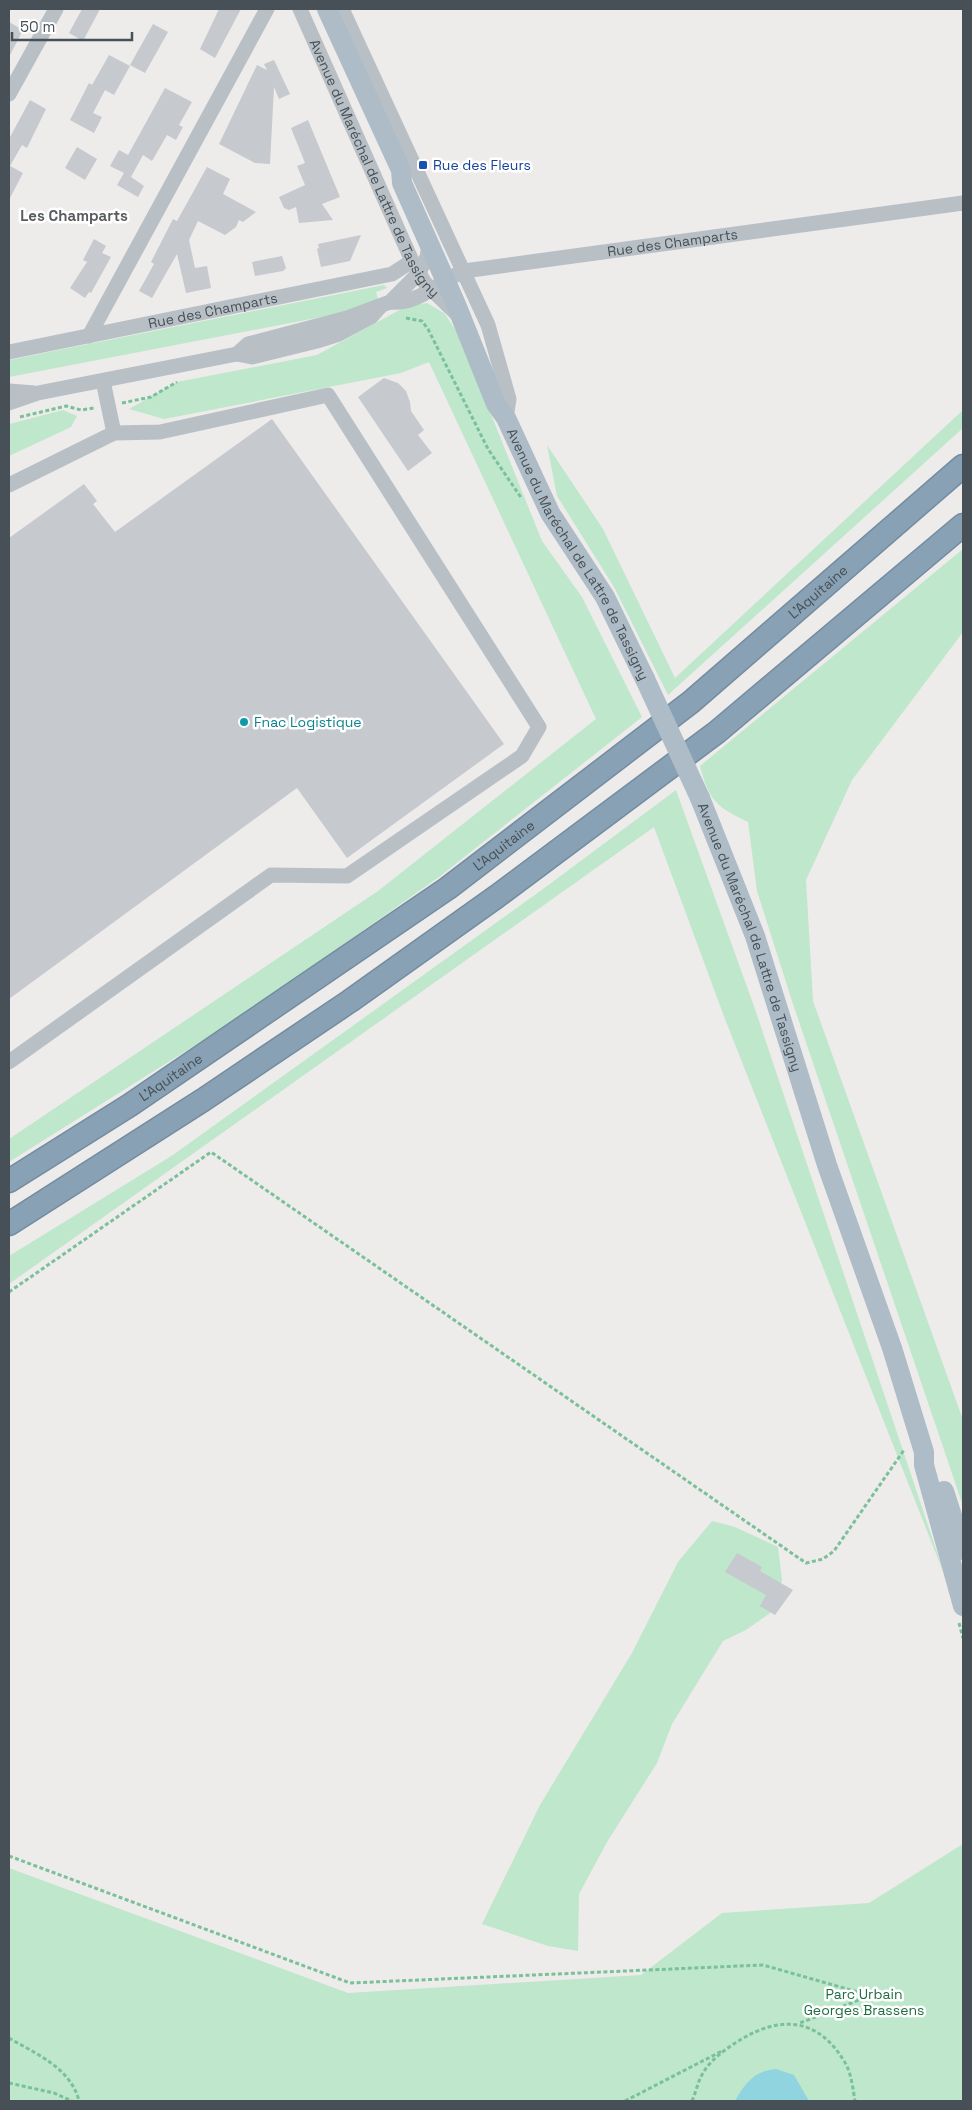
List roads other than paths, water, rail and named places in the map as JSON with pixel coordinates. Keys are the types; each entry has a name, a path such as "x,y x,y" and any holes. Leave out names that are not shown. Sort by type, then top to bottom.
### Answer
{"highway":[{"name":"L'Aquitaine","path":"9,1181 138,1099 448,888 690,702 963,466"},
{"path":"9,1224 92,1173 236,1078 350,1001 496,897 717,732 963,525"}],"main road":[{"name":"Avenue du Maréchal de Lattre de Tassigny","path":"327,9 401,170 410,180 449,280 461,318 496,404 506,418 545,504 558,527 605,597 646,679 700,798 755,936 827,1165 892,1348 922,1445 924,1465 963,1606"},
{"name":"Avenue du Maréchal de Lattre de Tassigny","path":"401,170 402,183 429,244 449,280 505,399 506,418"},
{"name":"Avenue du Maréchal de Lattre de Tassigny","path":"922,1445 935,1464 963,1550"}],"street":[{"path":"9,94 56,9"},
{"path":"89,336 267,9"},
{"name":"Avenue du Maréchal de Lattre de Tassigny","path":"300,9 415,268 449,280"},
{"path":"342,9 449,280"},
{"name":"Rue des Champarts","path":"385,305 397,303 449,280 963,203"},
{"name":"Rue des Champarts","path":"9,403 38,393 237,354 252,357 338,334 372,317 385,305 415,268 427,257 429,244"},
{"name":"Rue des Champarts","path":"9,352 415,268"},
{"path":"103,381 114,433"},
{"name":"Rue des Champarts","path":"9,391 38,393"},
{"path":"9,485 114,433 160,432 328,395 538,727 522,756 347,876 270,875 9,1062"}],"water":[{"path":"776,2069 794,2075 809,2101 735,2101 747,2083 756,2075"}],"place":[{"name":"Rue des Fleurs","path":"423,165"},
{"name":"Fnac Logistique","path":"244,722"}],"district":[{"name":"Les Champarts","path":"74,216"}],"park label":[{"name":"Parc Urbain Georges Brassens","path":"864,2002"}]}
